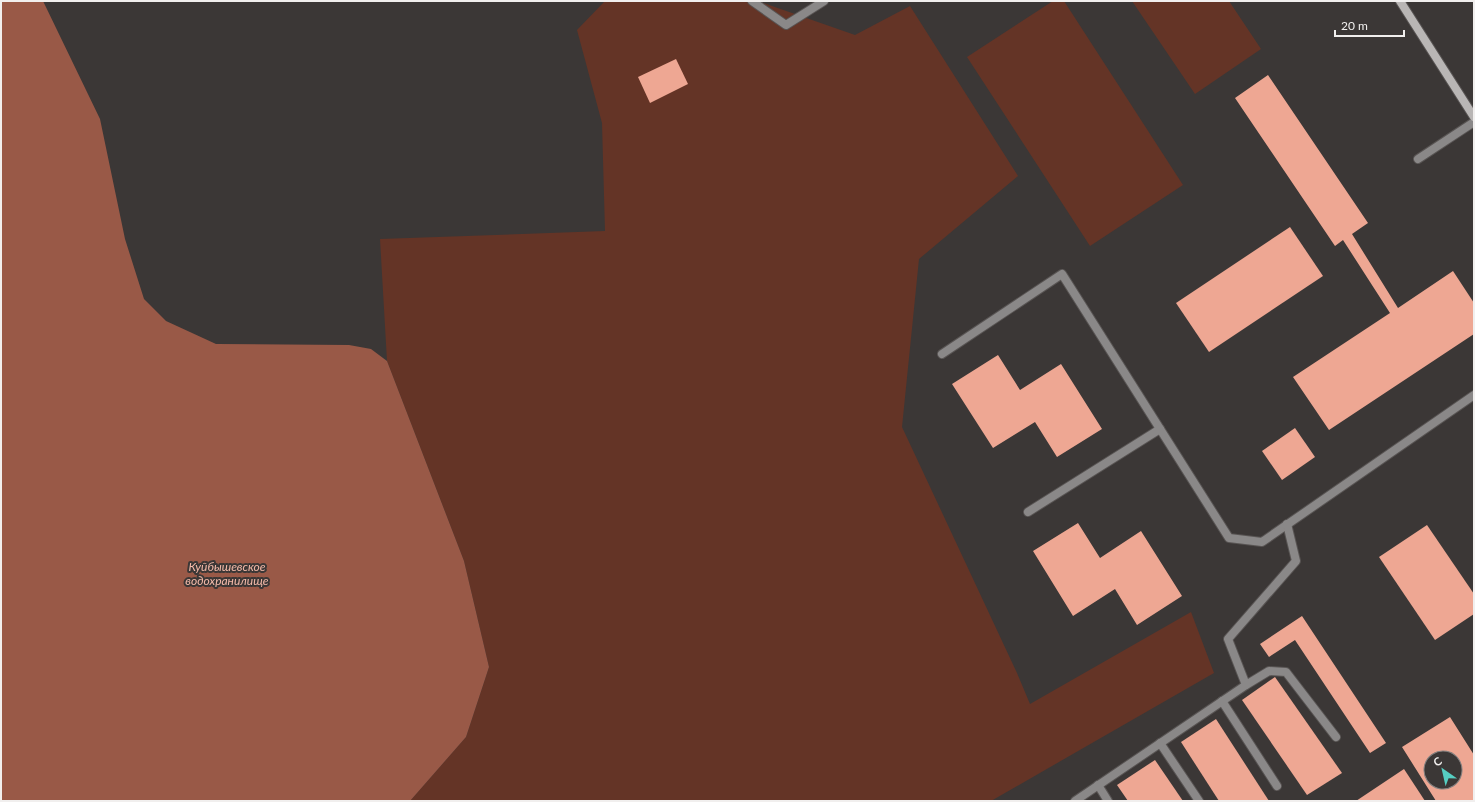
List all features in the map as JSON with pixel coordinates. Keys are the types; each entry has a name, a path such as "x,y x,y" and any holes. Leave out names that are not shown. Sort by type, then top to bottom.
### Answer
{"main road":[{"path":"1400,1 1474,117"}],"lane":[{"path":"752,1 786,25 824,1"},
{"path":"1418,159 1474,122"},
{"path":"942,354 1062,274 1229,538 1262,542 1474,395"},
{"path":"1028,512 1160,429"},
{"path":"1246,686 1228,639 1296,561 1287,524"},
{"path":"1074,801 1268,671 1286,672 1336,737"},
{"path":"1222,701 1277,786"},
{"path":"1160,743 1199,801"},
{"path":"1098,785 1108,801"}],"shaded area":[{"path":"605,1 758,1 855,35 910,6 1018,176 919,259 902,427 1017,673 1030,704 1191,612 1214,673 991,801 410,801 466,737 489,667 464,561 387,361 380,239 605,231 602,123 577,30"},
{"path":"1053,1 1064,1 1183,185 1090,246 967,57"},
{"path":"1132,1 1229,1 1261,49 1195,94"}],"water":[{"name":"Куйбышевское водохранилище","path":"1,1 43,1 100,119 125,239 144,299 166,321 216,344 349,345 371,349 387,361 464,561 489,667 466,737 410,801 1,801"}],"building":[{"path":"676,59 688,84 650,103 638,77"},
{"path":"1268,75 1368,223 1352,234 1398,308 1453,271 1474,303 1474,334 1329,430 1293,377 1390,313 1343,240 1335,246 1235,98"},
{"path":"1290,227 1323,276 1209,352 1176,303"},
{"path":"998,355 1020,390 1061,364 1102,429 1057,457 1035,422 993,448 952,384"},
{"path":"1295,428 1315,457 1282,480 1262,451"},
{"path":"1078,523 1100,558 1141,531 1182,596 1137,625 1115,589 1073,616 1033,551"},
{"path":"1427,525 1474,594 1474,614 1435,640 1379,557"},
{"path":"1302,616 1386,743 1370,753 1295,640 1269,657 1260,644"},
{"path":"1275,677 1342,773 1307,795 1242,700"},
{"path":"1450,717 1474,755 1474,801 1436,801 1429,790 1463,790 1463,750 1423,750 1423,780 1402,747"},
{"path":"1216,719 1269,801 1219,801 1181,742"},
{"path":"1155,760 1183,801 1128,801 1117,785"},
{"path":"1404,769 1425,801 1356,801"}]}
